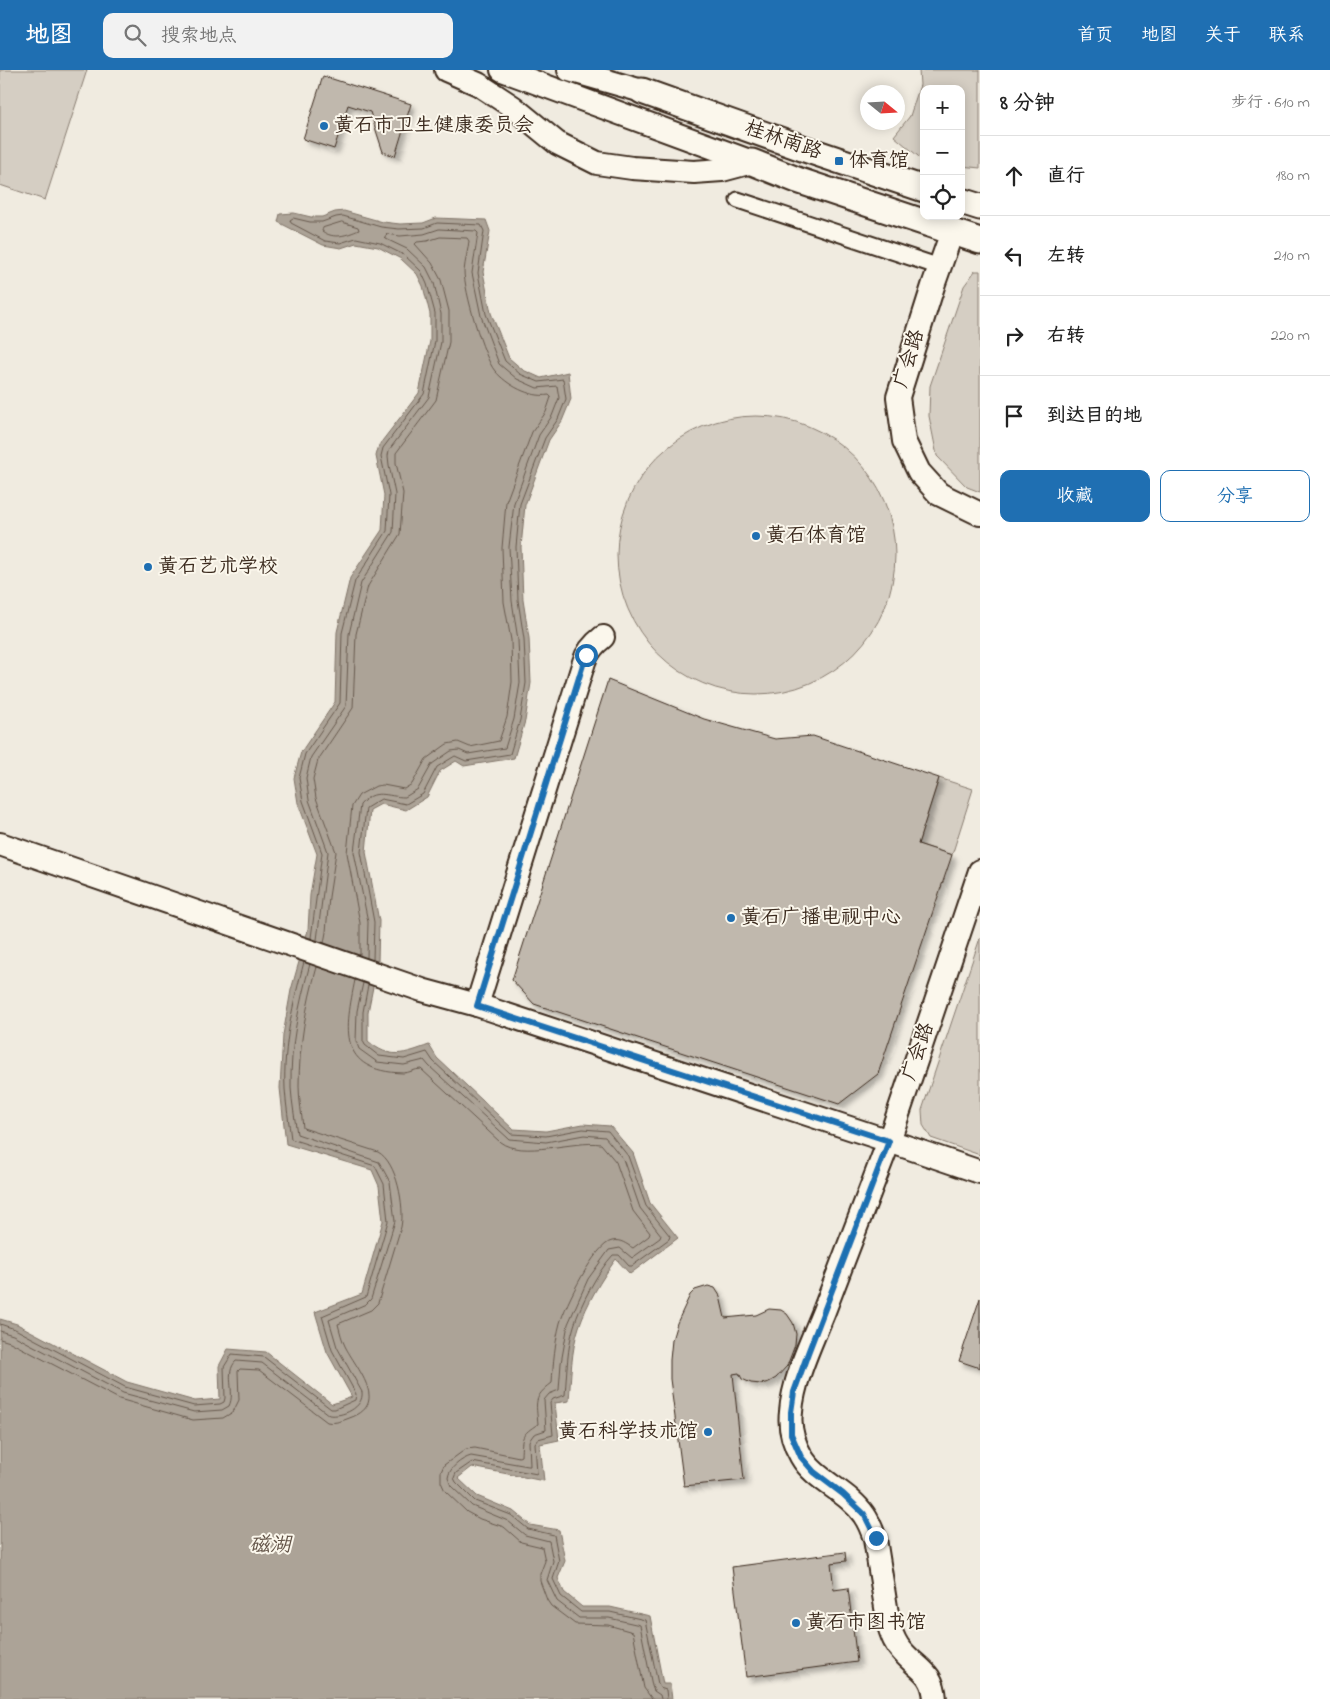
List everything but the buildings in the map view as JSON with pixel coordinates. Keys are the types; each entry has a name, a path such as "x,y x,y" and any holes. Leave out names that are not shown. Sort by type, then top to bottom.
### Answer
{"main road":[{"name":"桂林南路","path":"642,91 920,188"},
{"name":"桂林南路","path":"752,162 796,180 980,241"},
{"path":"965,202 980,207"}],"street":[{"path":"446,70 478,84 513,107 557,143 597,163 641,169 694,172 722,170 752,162"},
{"path":"568,70 642,91"},
{"path":"604,70 642,91"},
{"path":"507,72 752,162"},
{"path":"738,200 940,267"},
{"name":"广会路","path":"952,232 898,397 904,441 919,472 939,494 980,514"},
{"path":"477,1006 584,662 590,650 603,637"},
{"path":"0,844 422,990 477,1006 980,1172"},
{"name":"广会路","path":"935,1699 934,1686 924,1672 901,1650 891,1633 876,1538 870,1525 856,1505 814,1472 801,1457 791,1434 791,1412 794,1392 889,1141 980,871"}],"shaded area":[{"path":"0,70 87,70 45,200 0,185"},
{"path":"919,70 980,70 980,168 965,166 965,85 920,85"},
{"path":"920,85 920,158 894,136 899,130 905,130 905,122 910,116"},
{"path":"975,271 980,271 980,492 967,487 937,456 929,416 930,386 964,286"},
{"name":"黄石体育馆","path":"770,416 809,426 822,432 855,456 872,478 885,502 893,528 895,555 893,582 885,608 872,632 855,654 833,671 809,684 770,694 742,694 703,684 690,678 657,654 648,643 633,621 619,582 617,541 627,502 633,489 657,456 668,447 690,432 729,418"},
{"path":"939,778 973,789 952,855 918,844"},
{"path":"980,938 980,1155 931,1138 923,1125 922,1110"}],"water":[{"name":"磁湖","path":"344,211 383,222 400,224 423,223 436,218 486,220 490,231 483,272 491,313 509,358 523,370 541,378 568,372 571,399 562,421 549,440 525,505 521,547 523,600 529,638 531,683 525,721 514,758 464,766 456,761 440,771 427,797 406,810 381,804 370,810 366,852 379,921 378,962 368,1012 368,1041 383,1051 397,1054 429,1045 437,1058 513,1129 546,1131 583,1124 610,1126 633,1153 650,1203 678,1238 630,1274 616,1259 595,1292 582,1318 576,1336 569,1401 555,1403 559,1440 540,1444 544,1481 472,1467 458,1478 477,1496 513,1511 530,1525 559,1530 565,1561 558,1578 564,1592 582,1607 610,1607 650,1616 663,1684 670,1684 672,1699 0,1699 0,1319 17,1324 127,1382 195,1401 220,1399 219,1366 228,1349 266,1352 332,1404 352,1397 327,1352 315,1312 362,1294 383,1221 379,1186 372,1170 286,1144 280,1088 283,1035 291,990 308,930 310,895 317,854 298,803 294,778 301,752 335,702 337,632 350,578 382,530 384,495 376,456 379,445 419,393 430,341 430,314 423,286 417,274 401,259 378,247 356,243 341,248 323,245 278,222 280,214 294,213 311,217 322,217"}],"place":[{"name":"黄石市卫生健康委员会","path":"324,126"},
{"name":"体育馆","path":"839,161"},
{"name":"黄石体育馆","path":"756,536"},
{"name":"黄石艺术学校","path":"148,567"},
{"name":"黄石广播电视中心","path":"731,918"},
{"name":"黄石科学技术馆","path":"708,1432"},
{"name":"黄石市图书馆","path":"796,1623"}],"route":[{"path":"586,655 477,1006 889,1141 808,1353 794,1392 791,1412 791,1434 801,1457 814,1472 856,1505 864,1514 876,1538"}]}
